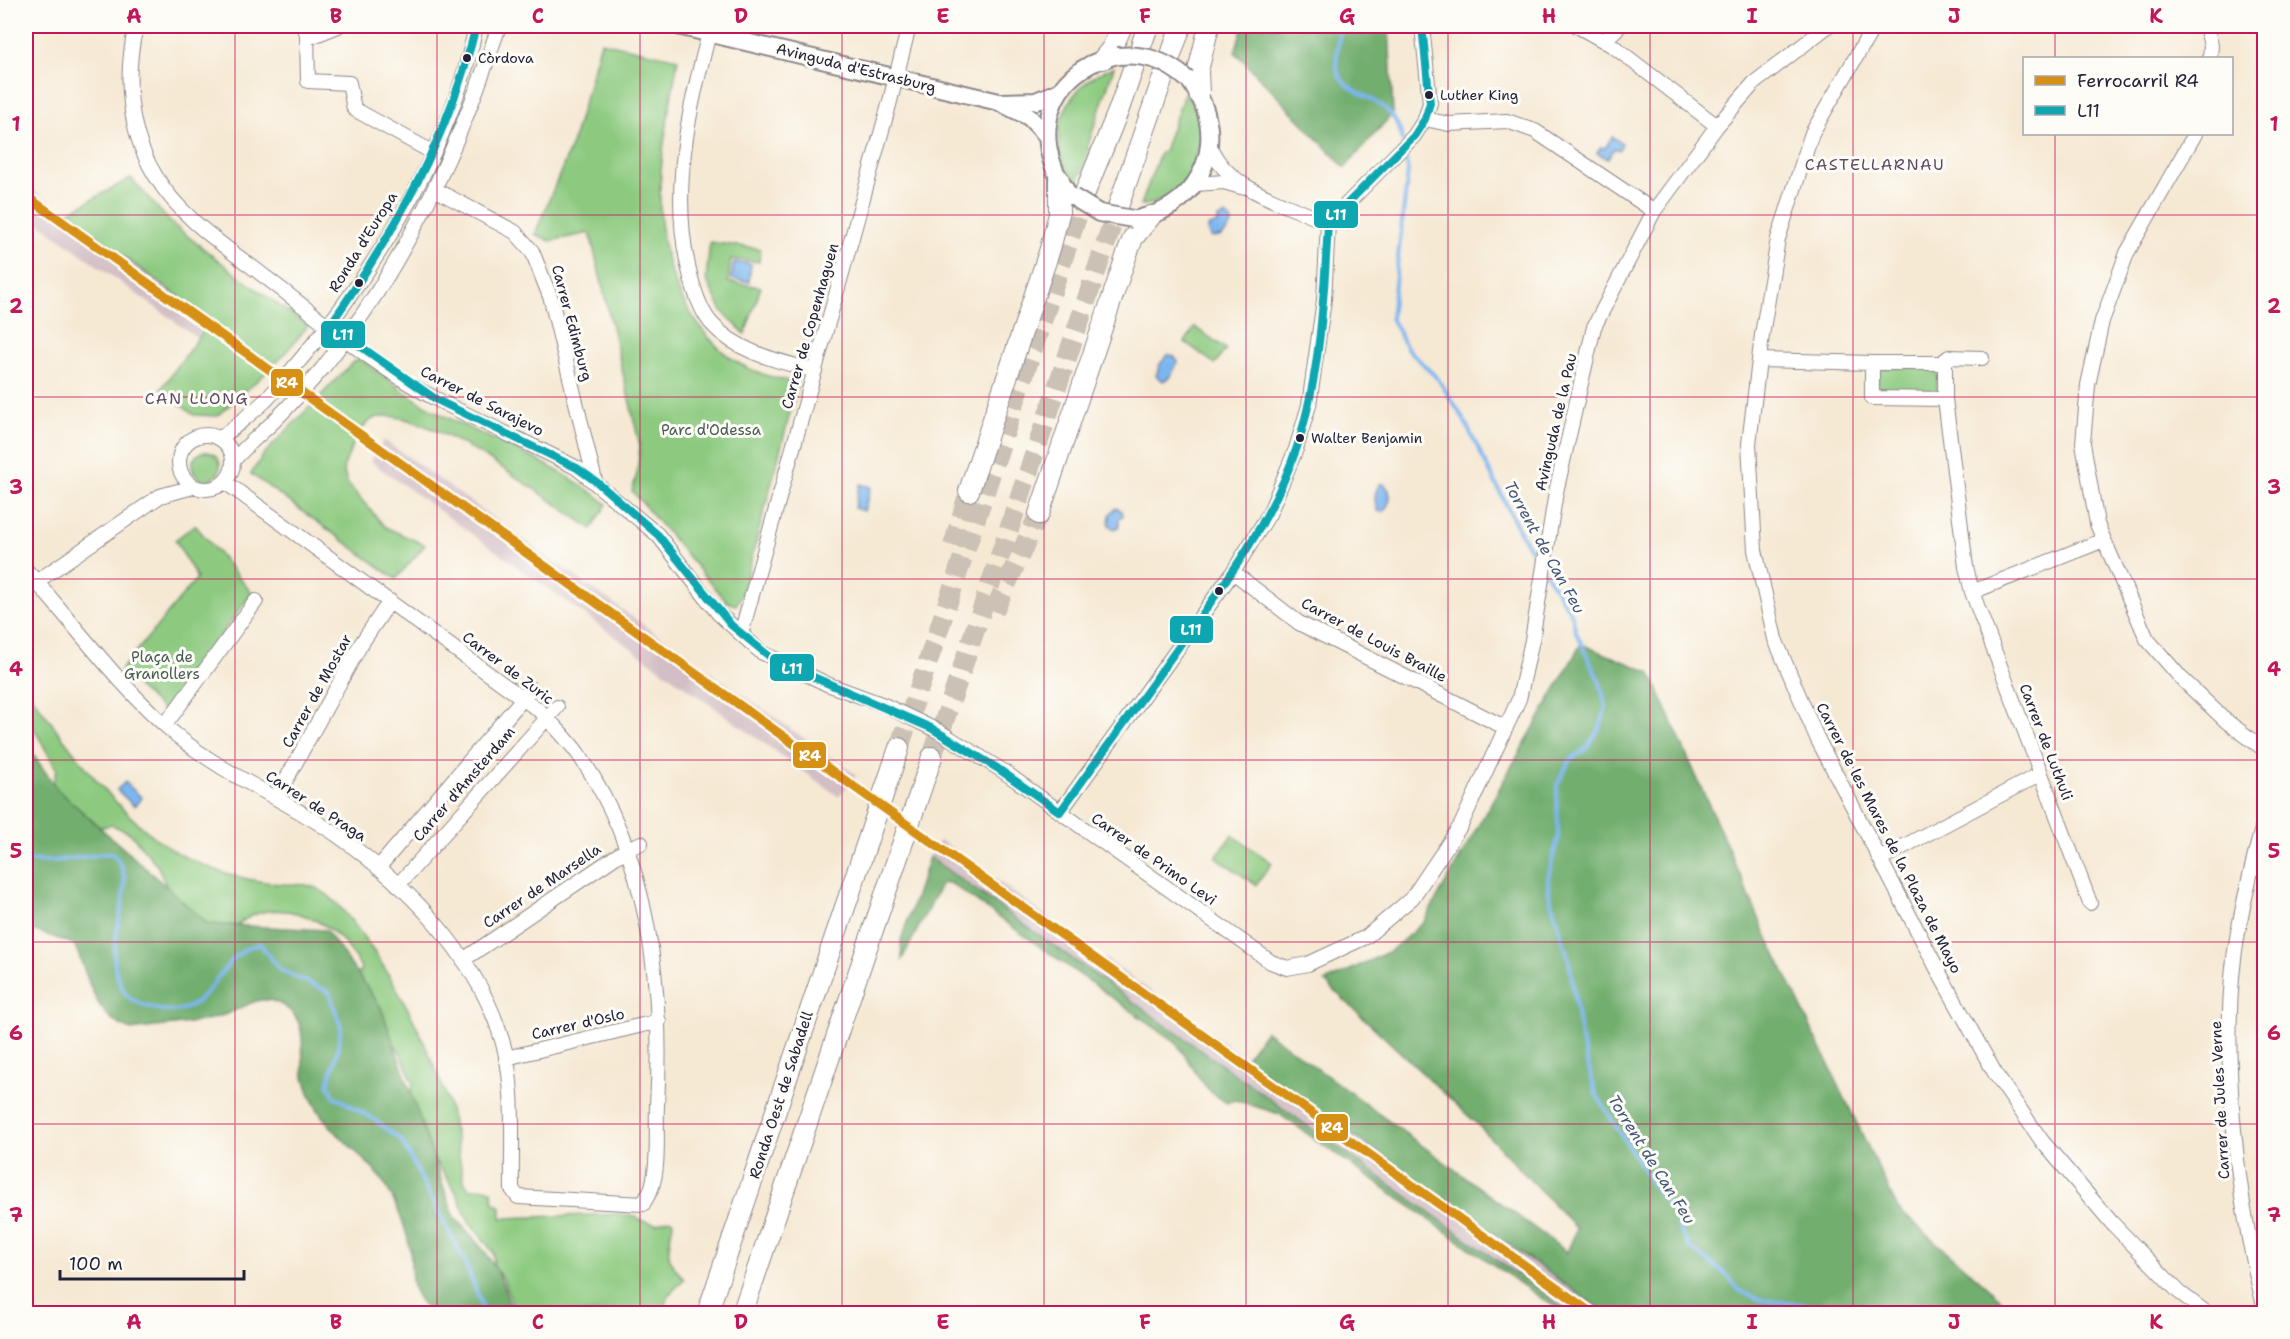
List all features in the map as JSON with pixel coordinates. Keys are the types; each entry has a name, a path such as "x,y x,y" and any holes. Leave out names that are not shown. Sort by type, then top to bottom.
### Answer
{"highway":[{"path":"1111,57 1112,48 1122,26"},
{"path":"1080,194 1119,109 1148,26"},
{"path":"1119,204 1181,26"},
{"path":"1199,94 1198,71 1209,26"},
{"path":"969,491 1050,249 1059,214 1059,180"},
{"path":"1039,514 1132,238 1142,217"},
{"name":"Ronda Oest de Sabadell","path":"707,1314 899,748"},
{"path":"742,1314 932,757"}],"main road":[{"name":"Avinguda d'Estrasburg","path":"678,26 710,29 999,102 1029,117 1046,135"},
{"path":"1146,56 1166,63 1186,79 1199,94 1210,127 1210,146 1206,166 1196,184 1182,199 1142,217 1099,213 1080,194 1059,180 1050,163 1046,135 1050,112 1060,91 1074,74 1091,63 1111,57 1146,56"},
{"name":"Avinguda d'Estrasburg","path":"999,102 1036,101 1060,91"}],"street":[{"name":"Carrer de Sarajevo","path":"136,26 131,44 129,102 141,145 154,175 177,206 345,337 437,399 567,463 595,481 658,535 718,613 761,652 827,684"},
{"path":"338,26 306,32 308,81 349,83 354,109 432,152"},
{"name":"Ronda d'Europa","path":"220,439 266,400 330,325 365,276 420,180 450,109 476,26"},
{"path":"233,461 246,445 278,417 321,369 380,288 435,190 467,116 499,26"},
{"name":"Carrer de Copenhaguen","path":"741,634 897,77 909,26"},
{"path":"1060,812 1233,572 1269,514 1296,449 1309,405 1324,300 1328,223 1414,136 1425,119 1430,103 1422,26"},
{"path":"1577,26 1604,41 1717,126"},
{"path":"1604,41 1620,26"},
{"name":"Avinguda de la Pau","path":"1271,962 1281,968 1293,968 1337,952 1366,937 1412,898 1461,825 1519,699 1532,640 1556,492 1594,327 1654,211 1717,126 1754,83 1808,31 1828,26"},
{"path":"2206,26 2211,45 2210,57"},
{"name":"Carrer de les Mares de la Plaza de Mayo","path":"1870,27 1812,133 1778,239 1759,360 1749,444 1754,538 1775,639 1816,738 1996,1075 2042,1141 2111,1222 2179,1292 2208,1314"},
{"path":"710,29 689,108 683,158 681,226 684,252 695,291 711,323 734,343 762,356 815,371"},
{"path":"1425,119 1449,124 1507,121 1535,131 1654,211"},
{"path":"2194,135 2127,252 2102,321 2088,385 2083,443 2097,524 2147,639 2181,678 2226,721 2265,749"},
{"path":"1210,146 1216,162 1228,174 1258,191 1328,223"},
{"path":"1196,184 1224,182 1258,191"},
{"name":"Carrer Edimburg","path":"435,190 515,232 532,251 551,298 595,481"},
{"path":"1759,360 1945,363 1949,357 1982,358"},
{"path":"1872,363 1872,398 1946,399"},
{"name":"Carrer de Luthuli","path":"1945,363 1946,399 1966,567 1972,592 2090,903"},
{"path":"31,586 160,496 174,478 179,455 188,441 204,435 220,439 226,445 233,461 233,468 225,482 210,489 193,487 160,496"},
{"path":"178,463 183,477 193,487"},
{"name":"Carrer de Zuric","path":"225,482 390,601 551,712 609,808 627,849 646,922 658,994 653,1184 643,1204 519,1197 512,1189"},
{"path":"1972,592 2104,540"},
{"name":"Carrer de Praga","path":"26,570 31,586 165,725 212,761 337,835 398,885 430,917 463,960 503,1040 509,1078 512,1189"},
{"name":"Carrer de Louis Braille","path":"1233,572 1299,622 1506,728"},
{"path":"165,725 256,601"},
{"name":"Carrer de Mostar","path":"276,798 361,644 390,601"},
{"name":"Carrer de Primo Levi","path":"827,684 884,705 938,731 1003,771 1271,962"},
{"name":"Carrer d'Amsterdam","path":"378,868 528,694"},
{"name":"Carrer d'Amsterdam","path":"398,885 551,712"},
{"path":"1880,859 2040,774"},
{"name":"Carrer de Jules Verne","path":"2265,821 2238,933 2230,1036 2238,1156 2250,1248 2265,1306"},
{"name":"Carrer de Marsella","path":"463,960 627,849 641,843"},
{"name":"Carrer d'Oslo","path":"506,1058 659,1021"}],"shaded area":[{"path":"26,185 210,319 196,337 26,214"},
{"path":"384,440 856,775 839,797 370,461"},
{"path":"940,840 1454,1208 1606,1313 1571,1313 1502,1266 929,857"}],"green space":[{"path":"1243,26 1389,26 1393,113 1345,168 1235,52"},
{"name":"Parc d'Odessa","path":"601,42 678,59 662,158 660,191 661,223 666,255 677,286 698,324 727,356 755,371 798,383 742,595 736,605 727,602 632,491 637,474 640,446 590,233 550,241 535,234 572,144"},
{"path":"1114,67 1087,148 1090,150 1077,183 1065,167 1059,151 1062,116 1070,100 1082,86 1097,75"},
{"path":"1185,91 1199,122 1200,134 1196,159 1191,171 1175,191 1154,203 1141,205 1159,155 1164,151"},
{"path":"131,178 171,223 241,278 308,326 274,366 217,416 194,415 161,389 211,320 65,214"},
{"path":"710,242 760,249 759,262 731,259 728,282 761,287 745,334 722,311 706,279"},
{"path":"1195,327 1226,349 1215,364 1185,342"},
{"path":"360,359 427,406 525,454 587,489 607,504 592,529 485,457 453,439 423,425 396,417 375,418 364,426 343,468 347,483 385,527 425,545 396,579 251,474 264,454 352,363"},
{"path":"1937,367 1937,393 1878,393 1878,368"},
{"path":"206,452 216,456 220,466 216,476 206,480 196,476 192,466 196,456"},
{"name":"Plaça de Granollers","path":"195,525 252,593 164,711 120,671 197,578 175,540"},
{"path":"1581,644 1650,672 1766,934 1898,1209 2017,1313 1606,1313 1245,1059 1266,1031 1567,1252 1577,1229 1477,1124 1325,982 1390,951 1423,923"},
{"path":"26,689 105,790 141,826 174,851 202,865 248,879 311,886 326,894 338,905 374,951 419,1031 449,1106 464,1181 469,1189 486,1188 492,1191 493,1202 501,1207 501,1218 621,1214 636,1216 639,1220 656,1224 670,1219 673,1222 669,1247 670,1258 684,1279 668,1296 663,1313 510,1313 511,1300 503,1278 494,1268 493,1252 468,1220 456,1192 422,1141 410,1103 413,1083 401,1054 355,986 361,967 345,943 318,922 304,915 289,912 260,913 247,918 235,928 209,929 172,899 157,865 130,833 112,825 97,828 51,789 57,770 26,714"},
{"path":"26,744 57,789 208,924 326,930 381,1007 454,1217 483,1249 498,1273 508,1299 510,1313 429,1313 423,1305 414,1290 409,1242 395,1203 374,1170 338,1135 318,1110 310,1095 304,1075 299,1022 287,1008 270,1000 261,1000 213,1018 185,1024 131,1030 118,1024 100,1005 74,944 26,928"},
{"path":"1232,835 1272,863 1256,885 1216,857"},
{"path":"929,857 1571,1313 1564,1313 1545,1301 1279,1114 1235,1100 1227,1103 1218,1098 1203,1084 1175,1042 950,883 942,883 902,959 901,940"}],"water":[{"path":"1612,137 1622,143 1619,150 1615,148 1607,159 1597,153 1601,147 1605,148"},
{"path":"1226,215 1232,221 1227,232 1218,237 1210,237 1207,230 1209,226 1218,223 1218,218"},
{"path":"734,262 751,264 749,282 731,279"},
{"path":"1168,355 1174,356 1178,362 1170,377 1163,381 1156,376 1160,364"},
{"path":"860,484 871,487 864,511 854,508"},
{"path":"1380,484 1387,487 1390,494 1388,505 1383,512 1378,511 1375,501"},
{"path":"1116,508 1122,511 1123,516 1119,519 1119,527 1114,529 1109,525 1110,514"},
{"path":"125,782 142,798 134,806 117,790"}],"waterway":[{"name":"Torrent de Can Feu","path":"1337,26 1340,30 1337,68 1341,79 1390,113 1398,125 1403,142"},
{"name":"Torrent de Can Feu","path":"1405,152 1408,171 1391,318 1407,348 1438,379 1463,418 1523,538 1541,565"},
{"name":"Torrent de Can Feu","path":"1546,574 1572,615 1576,632 1600,683 1606,707 1600,727 1587,748 1570,760 1557,785 1558,838 1548,878 1549,894 1569,960 1581,1038 1596,1094 1654,1187 1678,1219 1680,1231 1691,1249 1726,1274 1740,1291 1761,1300 1812,1305 1833,1314"},
{"path":"26,861 53,861 111,853 121,865 124,880 123,897 114,952 116,970 124,991 133,1000 160,1010 180,1010 195,1003 243,951 260,944 280,970 329,992 341,1027 337,1054 328,1084 334,1096 372,1118 401,1140 465,1262 485,1314"}],"tunnel":[{"path":"899,748 1086,190"},
{"path":"932,757 1119,204"},
{"path":"953,546 969,491"},
{"path":"994,611 1039,514"}],"rail line":[{"name":"R4","path":"26,196 1593,1314"}],"transit line":[{"name":"L11","path":"476,26 451,106 417,182 398,219 330,325 437,400 577,468 598,483 658,535 731,625 774,660 931,728 997,768 1060,812"},
{"name":"L11","path":"1060,812 1232,573 1275,500 1287,474 1305,420 1316,365 1328,223 1414,136 1425,119 1430,103 1422,26"}],"place":[{"name":"Còrdova","path":"467,58"},
{"name":"Luther King","path":"1429,95"},
{"name":"Walter Benjamin","path":"1300,438"}],"district":[{"name":"CASTELLARNAU","path":"1875,164"},
{"name":"CAN LLONG","path":"197,398"}]}
